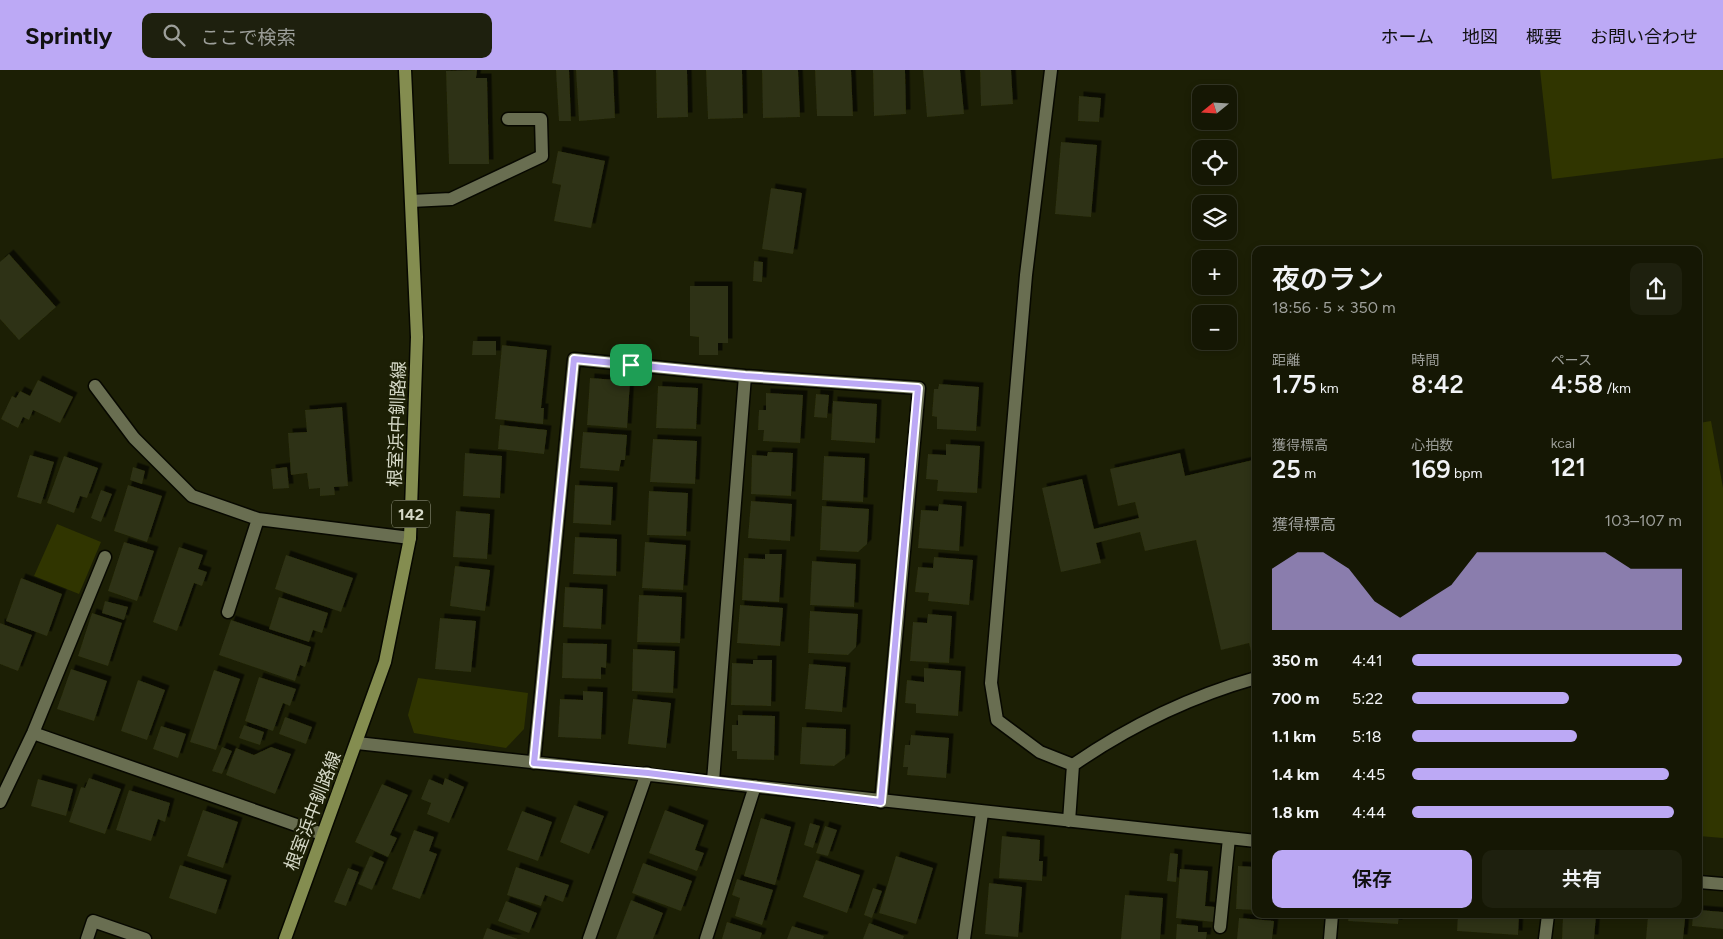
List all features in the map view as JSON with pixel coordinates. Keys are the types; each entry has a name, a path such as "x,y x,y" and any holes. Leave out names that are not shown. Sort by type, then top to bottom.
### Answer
{"main road":[{"name":"根室浜中釧路線","path":"285,939 385,662 410,538 417,337 405,70"}],"street":[{"path":"1051,70 1026,275 991,683 998,720 1040,752 1073,766"},
{"path":"411,201 451,199 542,156 541,119 508,119"},
{"path":"534,763 574,359 745,376 918,388 881,802"},
{"path":"713,781 745,376"},
{"path":"95,386 134,438 192,496 258,520 410,538"},
{"path":"228,612 258,520"},
{"path":"0,802 33,733 104,557"},
{"path":"1073,766 1104,744 1154,718 1226,687 1252,679"},
{"path":"33,733 322,834"},
{"path":"357,743 534,763 648,773 881,802 1252,841"},
{"path":"1069,821 1073,766"},
{"path":"589,939 648,773"},
{"path":"706,939 756,786"},
{"path":"964,939 982,813"},
{"path":"1220,927 1229,838"},
{"path":"1702,882 1723,884"},
{"path":"1330,939 1332,918"},
{"path":"1545,939 1548,918"},
{"path":"87,939 93,921 145,939"}],"green space":[{"path":"1540,70 1723,70 1723,158 1552,179"},
{"path":"1711,421 1723,488 1723,838 1702,836 1702,422"},
{"path":"57,524 101,542 79,594 34,576"},
{"path":"418,678 528,693 524,729 506,748 414,733 408,715"}],"building":[{"path":"477,70 476,78 487,78 489,164 449,164 446,71"},
{"path":"556,70 569,70 571,121 559,121"},
{"path":"576,70 613,70 615,118 579,121"},
{"path":"656,70 687,70 688,117 657,118"},
{"path":"706,70 742,70 743,118 708,119"},
{"path":"762,70 798,70 800,117 763,118"},
{"path":"815,70 851,70 853,116 817,116"},
{"path":"873,70 905,70 906,114 874,116"},
{"path":"923,70 960,70 964,114 927,117"},
{"path":"980,70 1011,70 1013,104 981,106"},
{"path":"1079,96 1101,98 1099,122 1078,121"},
{"path":"1061,142 1097,145 1091,217 1055,214"},
{"path":"558,151 605,161 591,228 554,221 561,185 552,183"},
{"path":"771,188 802,193 793,254 762,249"},
{"path":"9,254 56,307 19,340 0,319 0,262"},
{"path":"754,261 763,262 762,282 753,281"},
{"path":"690,286 728,286 728,343 718,343 718,355 699,355 699,337 690,336"},
{"path":"473,341 496,341 496,355 472,355"},
{"path":"502,345 547,350 541,408 544,408 543,424 495,419"},
{"path":"590,378 630,381 627,428 587,425"},
{"path":"38,380 73,397 60,423 33,410 29,420 23,417 18,428 1,419 12,396 16,398 20,391 30,396"},
{"path":"939,384 979,387 976,431 937,429 937,417 932,416 934,389 938,389"},
{"path":"658,386 698,388 696,429 656,428"},
{"path":"766,393 803,395 800,443 763,441 764,430 758,430 759,410 766,410"},
{"path":"816,394 829,395 827,418 814,417"},
{"path":"833,401 877,404 875,443 831,440"},
{"path":"342,407 348,486 334,487 335,495 320,496 320,488 309,489 307,473 291,475 288,433 307,432 305,410"},
{"path":"500,425 547,430 544,454 498,449"},
{"path":"583,432 627,435 625,460 621,460 619,471 580,468"},
{"path":"653,439 697,441 695,484 650,482"},
{"path":"946,444 980,446 977,493 937,491 938,480 926,479 928,454 946,455"},
{"path":"768,452 793,453 791,496 751,494 752,455 767,456"},
{"path":"465,453 502,456 500,498 463,496"},
{"path":"1180,453 1185,476 1252,460 1252,656 1249,643 1221,650 1196,540 1145,551 1140,532 1096,543 1101,563 1061,572 1042,488 1082,479 1094,529 1139,518 1135,502 1118,506 1110,469"},
{"path":"30,455 54,462 41,504 17,497"},
{"path":"64,456 98,468 87,498 80,496 74,513 47,503"},
{"path":"824,456 865,458 863,502 822,500"},
{"path":"133,467 145,471 142,484 130,480"},
{"path":"287,467 289,488 273,489 271,469"},
{"path":"128,485 162,496 147,542 114,531"},
{"path":"575,485 613,487 611,525 573,523"},
{"path":"101,490 112,494 101,522 91,518"},
{"path":"649,491 688,493 686,536 647,535"},
{"path":"751,501 792,504 790,541 748,538"},
{"path":"939,504 962,506 959,551 918,548 921,510 938,511"},
{"path":"822,506 869,509 867,544 858,552 820,550"},
{"path":"456,511 490,514 487,559 453,557"},
{"path":"575,537 617,539 616,576 573,574"},
{"path":"124,542 154,551 137,601 108,591"},
{"path":"645,542 686,545 683,590 642,588"},
{"path":"179,547 203,555 198,569 207,572 202,586 194,583 177,631 153,622"},
{"path":"765,554 782,554 779,602 742,600 744,558 765,559"},
{"path":"286,555 353,578 341,612 275,589"},
{"path":"934,557 973,560 969,605 928,601 929,593 915,592 918,567 933,568"},
{"path":"812,561 856,564 854,607 810,605"},
{"path":"455,566 490,570 485,611 450,606"},
{"path":"21,578 62,594 47,636 6,621"},
{"path":"565,587 603,589 601,629 563,627"},
{"path":"639,595 682,597 680,643 637,642"},
{"path":"279,597 328,613 322,633 313,630 309,642 269,629"},
{"path":"105,601 128,607 124,620 102,613"},
{"path":"740,605 783,608 780,646 737,643"},
{"path":"810,611 858,614 856,647 848,655 808,653"},
{"path":"92,613 122,623 108,666 78,656"},
{"path":"928,614 952,616 949,663 910,661 913,622 927,623"},
{"path":"440,618 476,621 471,672 435,669"},
{"path":"231,620 311,647 305,667 300,665 295,681 219,655"},
{"path":"0,623 32,635 18,671 0,664"},
{"path":"563,643 607,644 606,668 601,667 601,679 562,678"},
{"path":"633,649 675,651 673,693 632,691"},
{"path":"753,660 772,660 771,706 731,705 732,663 753,664"},
{"path":"809,664 846,667 842,712 805,709"},
{"path":"924,668 961,671 958,716 916,713 916,704 905,703 907,680 924,682"},
{"path":"71,669 107,681 94,721 57,709"},
{"path":"214,670 240,679 216,750 190,742"},
{"path":"259,677 296,689 290,706 283,703 273,731 245,721"},
{"path":"138,680 165,690 147,740 121,731"},
{"path":"583,691 603,692 601,739 558,737 560,699 583,700"},
{"path":"633,699 671,703 666,748 628,744"},
{"path":"738,715 775,716 774,760 737,759 737,751 732,751 732,725 738,725"},
{"path":"285,717 312,727 306,744 279,734"},
{"path":"244,725 264,732 260,745 239,738"},
{"path":"161,726 186,734 178,758 153,749"},
{"path":"802,727 846,729 845,758 834,766 800,764"},
{"path":"911,735 949,738 946,778 907,775 908,767 903,767 905,745 910,745"},
{"path":"222,747 232,751 222,774 212,771"},
{"path":"271,747 291,754 275,794 226,775 236,748 254,755"},
{"path":"89,778 121,789 105,834 69,822 81,787 85,788"},
{"path":"445,778 464,787 449,823 427,814 431,803 421,799 429,779 443,785"},
{"path":"38,779 73,789 66,816 31,806"},
{"path":"382,784 408,795 390,835 397,838 388,857 355,842"},
{"path":"129,790 170,803 165,822 158,819 151,841 116,830"},
{"path":"574,805 604,816 589,854 560,842"},
{"path":"203,810 238,822 223,868 187,856"},
{"path":"665,810 704,825 695,850 704,853 697,871 649,853"},
{"path":"522,811 552,822 538,861 507,850"},
{"path":"761,818 791,827 775,885 744,876"},
{"path":"810,823 820,826 813,848 804,845"},
{"path":"825,826 837,830 828,856 816,853"},
{"path":"414,830 434,837 429,851 437,854 420,899 392,889"},
{"path":"1002,836 1040,840 1039,861 1043,861 1042,881 999,878"},
{"path":"1170,853 1178,854 1176,882 1167,881"},
{"path":"370,856 384,862 372,890 358,884"},
{"path":"896,856 933,868 916,924 879,913"},
{"path":"816,860 860,875 847,913 803,897"},
{"path":"643,863 692,881 681,911 632,893"},
{"path":"180,865 227,880 216,914 169,898"},
{"path":"1238,866 1252,867 1252,910 1236,909"},
{"path":"516,867 569,885 563,902 545,895 541,906 507,895"},
{"path":"348,868 359,872 346,906 334,902"},
{"path":"1180,869 1208,871 1205,906 1215,907 1214,922 1176,918"},
{"path":"737,879 773,890 762,925 735,916 740,898 732,895"},
{"path":"989,883 1022,887 1018,937 985,934"},
{"path":"873,888 882,891 872,918 864,915"},
{"path":"1125,895 1163,898 1160,939 1121,939"},
{"path":"631,900 663,913 653,939 616,939"},
{"path":"506,901 537,913 529,933 498,921"},
{"path":"1702,910 1723,912 1723,929 1692,926 1693,918 1702,918"},
{"path":"1239,918 1274,921 1272,939 1237,939"},
{"path":"1348,918 1399,918 1398,924 1348,921"},
{"path":"1458,918 1519,918 1518,935 1457,931"},
{"path":"1563,918 1596,918 1594,939 1562,939"},
{"path":"1648,918 1685,919 1683,939 1646,939"},
{"path":"727,922 762,933 760,939 722,939"},
{"path":"869,923 904,936 903,939 863,939"},
{"path":"1177,924 1198,926 1198,932 1207,932 1206,939 1176,939"},
{"path":"792,926 824,936 823,939 787,939"},
{"path":"487,928 518,939 483,939"}],"route":[{"path":"574,359 631,365 745,376 918,388 881,802 648,773 534,763 574,359"}]}
